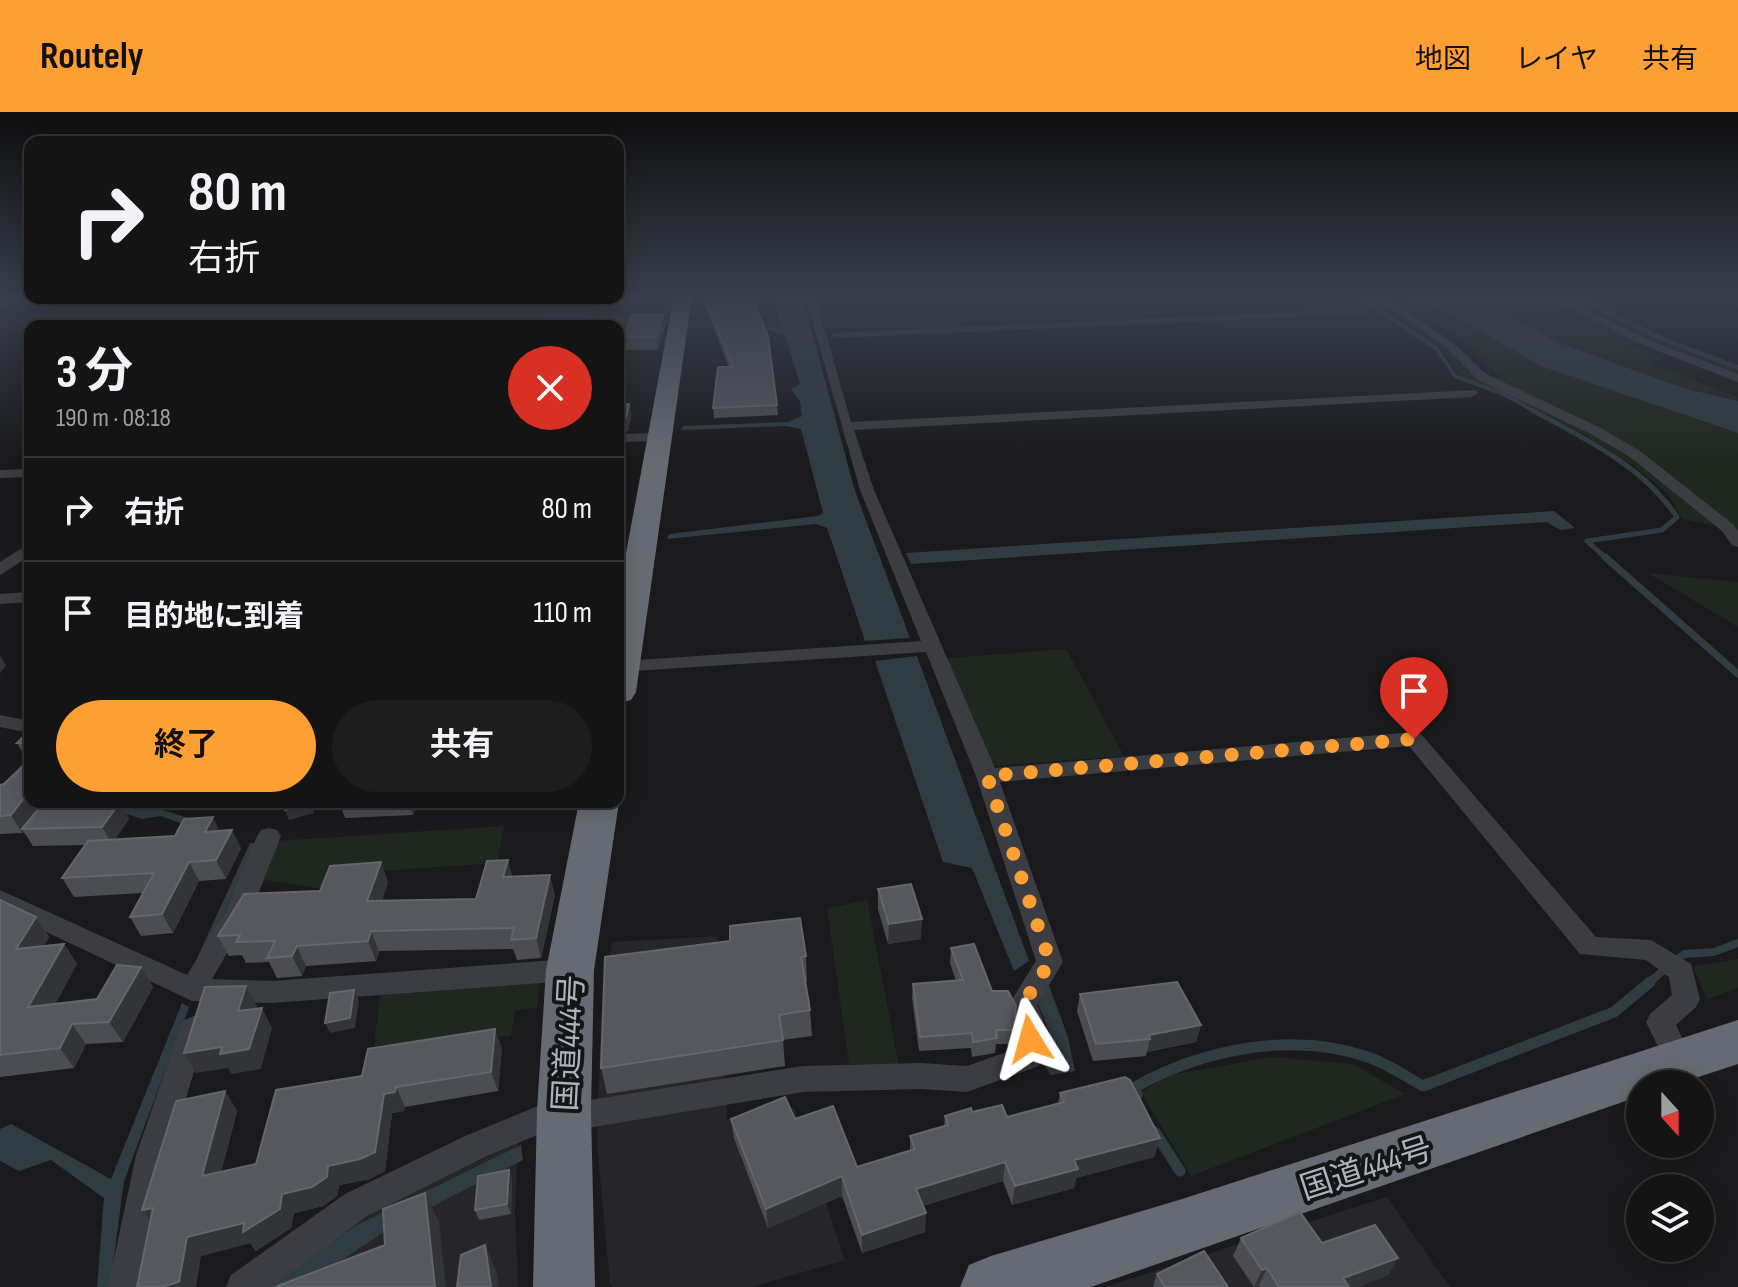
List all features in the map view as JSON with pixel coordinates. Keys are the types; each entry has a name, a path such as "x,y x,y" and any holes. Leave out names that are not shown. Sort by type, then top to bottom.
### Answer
{"highway":[{"path":"624,631 630,558 662,437 675,350"},
{"name":"国道444号","path":"564,1287 564,1114 570,970 598,808"},
{"name":"国道444号","path":"991,1287 1099,1273 1380,1164 1738,1042"}],"street":[{"path":"243,1287 356,1205 476,1146 564,1114 803,1079 921,1076 967,1079 1029,1057 1032,1021 1023,1004 1050,962 987,776 867,490 825,350"},
{"path":"1455,350 1482,377 1596,431 1635,454 1728,528 1738,542"},
{"path":"1665,350 1738,378"},
{"path":"846,426 1472,393"},
{"path":"624,438 662,437"},
{"path":"0,474 24,473"},
{"path":"0,570 24,552"},
{"path":"0,599 24,597"},
{"path":"624,679 932,646"},
{"path":"0,721 24,726"},
{"path":"987,776 1414,739 1589,947 1651,950 1682,972 1686,999 1660,1022 1679,1060"},
{"path":"125,1287 152,1155 198,991 238,912 269,836"},
{"path":"0,899 198,991 272,992 570,970"}],"shaded area":[{"path":"790,350 817,350 855,491 910,638 865,641 827,528 816,524 667,539 669,534 823,513 801,429 787,426 681,430 683,426 788,422 802,416 800,401 791,389 800,384"},
{"path":"1442,350 1449,350 1485,376 1500,377 1473,350 1513,350 1541,366 1738,433 1738,534 1734,530 1682,519 1667,493 1631,464 1582,433 1459,374"},
{"path":"1513,350 1578,350 1683,388 1738,401 1738,433 1541,366"},
{"path":"1578,350 1644,350 1665,357 1651,364 1738,397 1738,401 1683,388"},
{"path":"1657,350 1684,350 1738,370 1738,381"},
{"path":"1684,350 1698,350 1738,365 1738,370"},
{"path":"1554,511 1575,528 1561,530 1546,522 911,564 906,553"},
{"path":"1648,573 1738,582 1738,627"},
{"path":"1066,649 1124,756 993,766 947,658"},
{"path":"917,656 1029,961 1014,971 972,868 943,862 875,661"},
{"path":"108,808 156,808 204,823 198,830 161,816 142,819"},
{"path":"504,826 497,863 337,874 324,889 258,879 276,841"},
{"path":"250,843 257,843 202,960 197,958"},
{"path":"867,900 899,1066 849,1064 827,908"},
{"path":"717,936 727,1119 794,1107 845,1260 752,1287 613,1287 610,1284 597,1144 601,1019 612,942"},
{"path":"1738,959 1738,988 1707,999 1693,966"},
{"path":"540,983 537,1008 515,1010 511,1036 374,1046 380,995"},
{"path":"1048,983 1068,1037 1075,1071 1051,1075 1042,1062 1051,1037 1038,1004"},
{"path":"182,1003 189,1007 124,1181 110,1287 97,1287 104,1198 51,1160 19,1171 0,1161 0,1129 11,1124 111,1179"},
{"path":"1271,1057 1353,1064 1405,1094 1191,1176 1141,1092 1171,1075"},
{"path":"518,1143 515,1213 518,1287 250,1287 352,1218"},
{"path":"521,1145 523,1160 390,1228 301,1287 265,1287 355,1226"},
{"path":"1387,1197 1450,1287 1104,1287"}],"building":[{"path":"726,350 770,350 777,405 713,408 718,367 733,367"},
{"path":"624,404 629,404 624,418"},
{"path":"24,765 24,798 11,815 0,816 0,785"},
{"path":"39,808 116,808 102,827 22,829"},
{"path":"213,817 205,832 232,830 216,860 189,862 162,914 130,917 154,873 62,878 88,841 175,836 184,819"},
{"path":"508,860 503,877 550,875 536,938 511,940 514,928 371,931 368,941 297,946 292,956 267,958 275,941 236,942 240,935 218,936 244,894 320,891 330,866 381,862 367,901 476,899 487,861"},
{"path":"911,884 922,919 889,924 878,889"},
{"path":"0,900 36,917 16,949 64,944 28,1007 97,999 117,965 141,967 109,1022 72,1024 60,1048 0,1055"},
{"path":"800,918 806,956 801,957 810,1010 779,1015 783,1040 601,1068 605,957 730,941 730,926"},
{"path":"974,944 992,991 1008,991 1016,1006 1014,1030 996,1030 997,1038 973,1042 972,1033 920,1037 913,984 963,980 951,948"},
{"path":"1177,982 1201,1025 1149,1035 1150,1039 1096,1044 1080,994"},
{"path":"246,986 238,1011 262,1008 249,1049 220,1054 222,1047 184,1053 205,987"},
{"path":"354,990 350,1018 325,1023 330,993"},
{"path":"495,1029 491,1072 396,1087 395,1092 384,1094 375,1152 360,1159 328,1166 327,1177 312,1187 282,1194 280,1209 243,1232 244,1223 187,1237 179,1282 161,1287 137,1287 153,1208 142,1210 176,1101 225,1091 202,1176 256,1164 276,1090 362,1076 368,1049"},
{"path":"1125,1077 1130,1080 1160,1138 1074,1160 1078,1169 1015,1186 1005,1162 916,1189 926,1213 862,1235 842,1176 766,1209 731,1119 785,1097 795,1119 833,1106 857,1167 915,1149 910,1136 948,1125 945,1116 971,1108 972,1112 1002,1105 1007,1117 1064,1102 1060,1093"},
{"path":"509,1170 507,1204 475,1210 478,1176"},
{"path":"425,1193 435,1287 275,1287 385,1245 383,1209"},
{"path":"1300,1212 1322,1243 1375,1225 1398,1258 1343,1278 1349,1287 1279,1287 1267,1268 1262,1270 1241,1238"},
{"path":"485,1245 491,1287 457,1287 461,1255"},
{"path":"1204,1251 1228,1287 1165,1287 1157,1274"}],"waterway":[{"path":"1437,350 1455,376 1503,394 1536,412"},
{"path":"1532,410 1630,468 1677,517 1662,530 1587,541 1607,559"},
{"path":"1605,557 1738,674"},
{"path":"1647,984 1684,954 1714,952 1738,943"},
{"path":"1137,1096 1135,1087 1190,1063 1219,1054 1279,1045 1310,1045 1368,1057 1423,1086 1614,1012 1650,982"},
{"path":"1155,1132 1180,1171"}],"route":[{"path":"1030,1039 1032,1021 1023,1004 1050,962 987,776 1414,739"}]}
